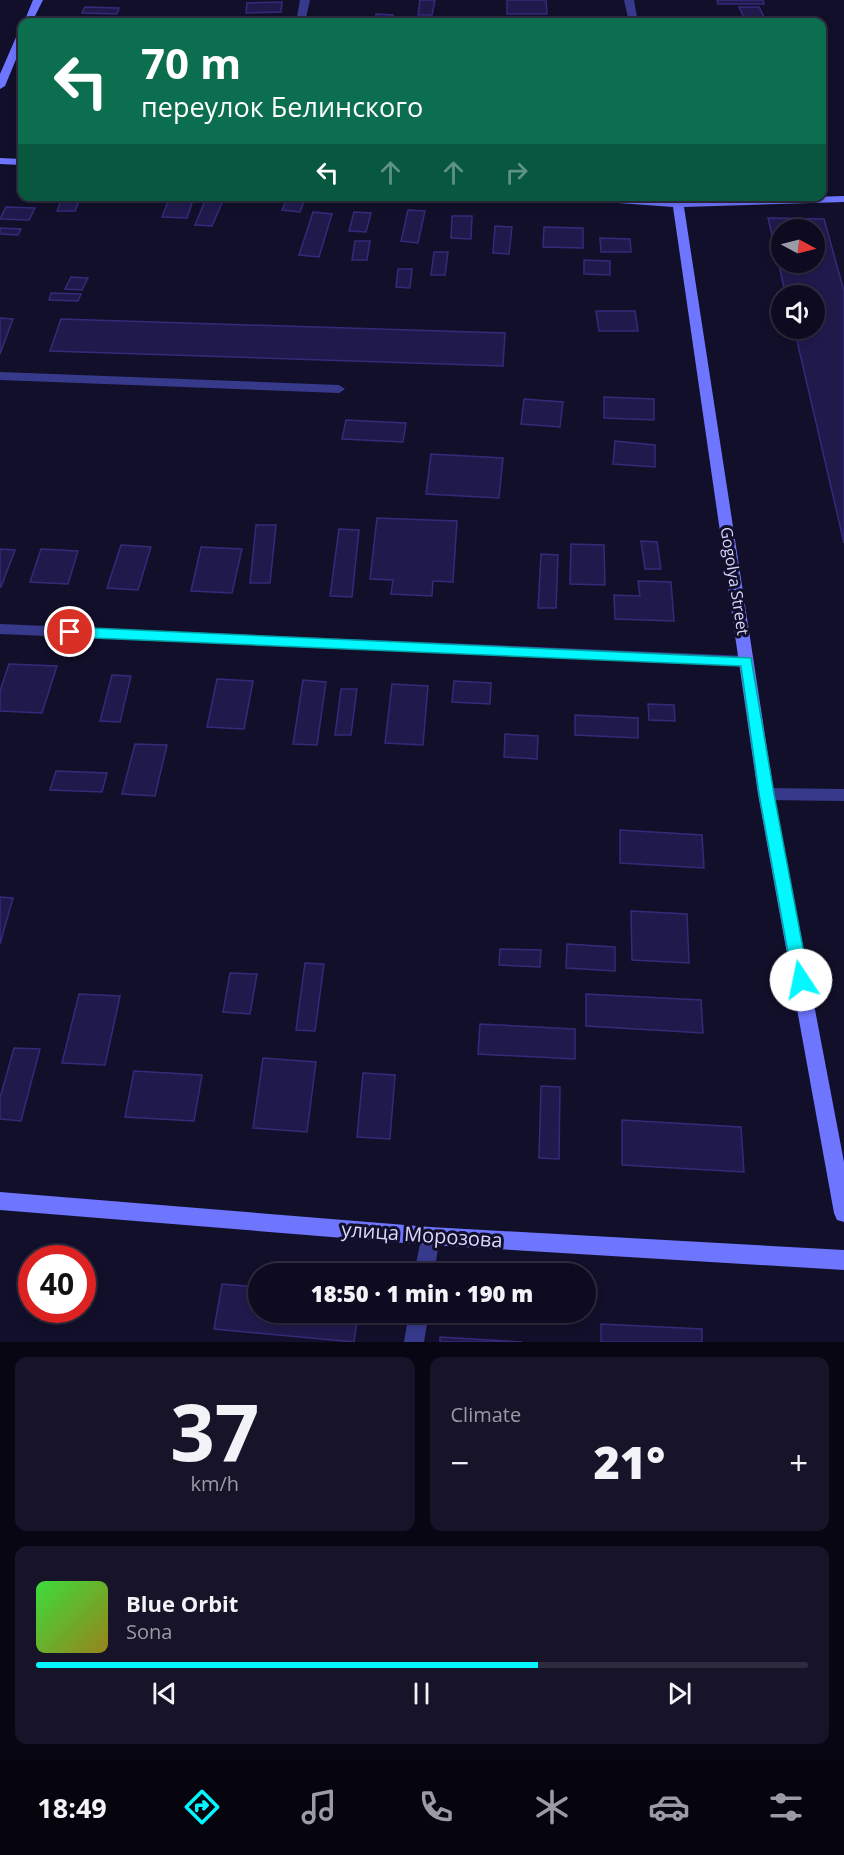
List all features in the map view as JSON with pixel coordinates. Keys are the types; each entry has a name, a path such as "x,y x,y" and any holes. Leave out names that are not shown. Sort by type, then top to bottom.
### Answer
{"street":[{"path":"30,18 38,0"},
{"path":"301,18 305,0"},
{"path":"629,0 633,18"},
{"path":"0,86 18,44"},
{"path":"0,161 18,162"},
{"path":"826,199 844,199"},
{"name":"Gogolya Street","path":"677,201 766,794 844,1213"},
{"path":"0,376 339,389"},
{"path":"0,629 747,661"},
{"path":"766,794 844,795"},
{"name":"улица Морозова","path":"0,1202 430,1236 844,1260"},
{"path":"426,1263 430,1236"},
{"path":"414,1342 417,1323"}],"building":[{"path":"420,0 435,0 432,15 418,15"},
{"path":"507,0 546,0 547,14 507,14"},
{"path":"717,0 763,0 764,4 718,4"},
{"path":"282,2 281,12 246,13 247,3"},
{"path":"85,7 119,8 117,14 82,13"},
{"path":"739,7 759,7 764,18 744,18"},
{"path":"376,14 393,15 393,18 376,18"},
{"path":"662,17 703,18 662,18"},
{"path":"61,201 79,201 75,211 57,211"},
{"path":"168,201 193,201 187,218 162,217"},
{"path":"205,201 223,201 212,226 195,225"},
{"path":"286,201 304,201 300,212 282,210"},
{"path":"6,207 35,208 29,220 0,219"},
{"path":"408,210 425,211 418,243 401,241"},
{"path":"313,212 332,214 319,257 299,255"},
{"path":"354,212 371,213 366,232 349,231"},
{"path":"452,216 472,216 471,239 451,238"},
{"path":"768,218 824,219 771,219 771,231"},
{"path":"825,223 844,291 844,543 797,339 825,339 825,285 783,285 781,273 825,273"},
{"path":"495,226 512,227 509,254 493,253"},
{"path":"544,227 583,228 583,248 543,247"},
{"path":"0,228 21,229 18,235 0,234"},
{"path":"600,238 630,239 631,252 601,252"},
{"path":"355,241 370,241 367,260 352,260"},
{"path":"434,252 448,252 445,275 431,275"},
{"path":"584,260 610,261 610,275 584,274"},
{"path":"398,269 412,269 410,288 396,287"},
{"path":"71,277 88,278 82,290 65,289"},
{"path":"51,293 81,294 78,301 49,300"},
{"path":"596,311 635,311 638,331 599,331"},
{"path":"0,318 13,319 0,354"},
{"path":"61,319 505,333 503,366 50,351"},
{"path":"604,397 654,399 654,420 604,418"},
{"path":"524,399 563,402 560,427 521,424"},
{"path":"346,420 406,423 403,442 342,439"},
{"path":"615,441 655,445 655,467 613,464"},
{"path":"431,454 503,458 499,498 426,494"},
{"path":"377,518 457,521 453,582 433,581 432,596 391,594 393,580 370,579"},
{"path":"256,525 276,525 270,583 250,583"},
{"path":"339,529 359,530 352,597 330,596"},
{"path":"641,541 657,542 661,569 645,569"},
{"path":"571,544 604,545 605,585 570,584"},
{"path":"121,545 151,547 138,590 107,588"},
{"path":"201,547 242,549 232,593 191,591"},
{"path":"0,549 15,550 1,587 0,587"},
{"path":"41,549 78,551 68,584 30,582"},
{"path":"541,554 558,555 556,608 538,608"},
{"path":"638,581 671,582 674,621 615,619 614,595 640,596"},
{"path":"9,664 57,666 42,713 0,711 0,691"},
{"path":"112,675 131,676 120,722 100,721"},
{"path":"217,679 253,681 244,729 207,727"},
{"path":"303,680 326,682 317,745 293,744"},
{"path":"454,681 491,683 490,704 452,702"},
{"path":"392,684 428,686 423,745 385,743"},
{"path":"341,689 357,689 351,735 335,735"},
{"path":"648,704 674,705 675,721 649,720"},
{"path":"575,715 638,718 638,738 575,735"},
{"path":"505,734 538,736 537,759 504,757"},
{"path":"135,744 167,745 155,796 122,794"},
{"path":"56,771 107,773 102,792 50,790"},
{"path":"620,830 702,835 704,868 620,863"},
{"path":"0,897 13,898 0,944"},
{"path":"631,911 687,914 689,963 632,960"},
{"path":"567,944 615,947 615,971 566,968"},
{"path":"500,949 541,950 540,967 499,965"},
{"path":"305,963 324,964 315,1031 296,1030"},
{"path":"230,973 257,974 250,1014 223,1012"},
{"path":"79,994 120,996 105,1065 62,1063"},
{"path":"586,994 701,1000 703,1033 586,1026"},
{"path":"480,1024 575,1029 575,1059 478,1054"},
{"path":"14,1048 40,1049 21,1121 0,1119 0,1098"},
{"path":"263,1058 316,1062 307,1132 253,1128"},
{"path":"134,1071 202,1075 194,1121 125,1117"},
{"path":"363,1073 395,1075 390,1139 357,1137"},
{"path":"541,1086 560,1087 559,1159 539,1158"},
{"path":"622,1120 741,1127 744,1172 622,1165"},
{"path":"222,1284 248,1286 248,1323 357,1323 354,1342 214,1329"},
{"path":"601,1324 702,1329 702,1342 601,1342"},
{"path":"440,1337 522,1342 440,1342"}],"route":[{"path":"70,632 747,661 766,794 801,980"}]}
